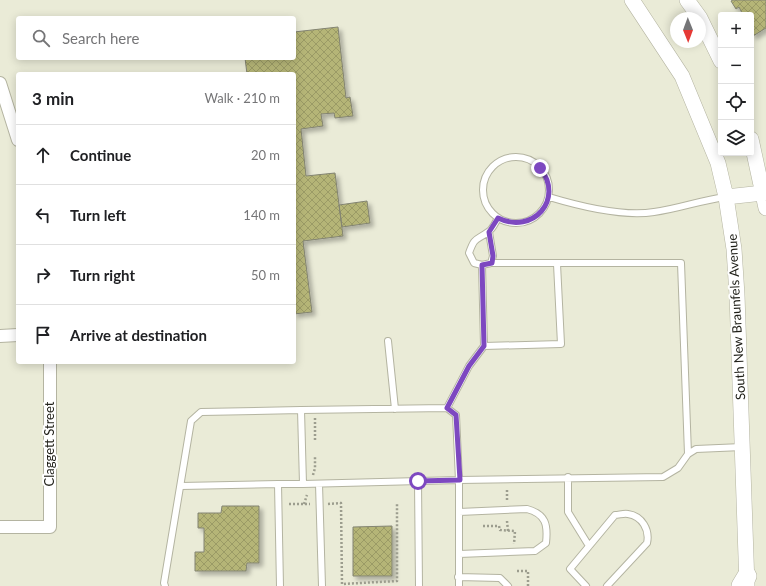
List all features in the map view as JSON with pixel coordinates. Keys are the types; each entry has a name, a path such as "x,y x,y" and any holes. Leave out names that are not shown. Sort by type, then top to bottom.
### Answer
{"street":[{"name":"South New Braunfels Avenue","path":"632,0 682,76 718,162 726,197 734,249 737,295 745,583"},
{"path":"687,0 696,12"},
{"path":"706,30 718,55"},
{"path":"0,83 16,134"},
{"path":"754,151 766,208"},
{"path":"726,197 764,193"},
{"path":"0,336 16,335"},
{"name":"Claggett Street","path":"0,527 50,527 50,364"}],"lane":[{"path":"519,157 534,162 545,174 550,190 549,198 542,212 529,221 513,224 498,218 492,213 484,200 483,184 490,169 503,160 519,157"},
{"path":"549,198 571,204 630,212 654,212 708,199 726,197"},
{"path":"498,218 489,232 477,237 469,253 474,263 482,265 492,263 681,264 688,454"},
{"path":"489,232 493,256 492,263"},
{"path":"484,346 561,344 557,264"},
{"path":"447,408 469,366 484,346 482,265"},
{"path":"388,342 395,409"},
{"path":"165,586 164,583 191,421 201,412 447,408 456,415 460,480 458,586"},
{"path":"300,410 303,484"},
{"path":"180,486 663,477 678,468 688,454 696,449 742,447"},
{"path":"568,478 568,512 589,546"},
{"path":"418,481 419,586"},
{"path":"278,484 280,586"},
{"path":"319,484 322,586"},
{"path":"459,512 527,510 538,512 545,522 547,531 546,543 535,551 459,554"},
{"path":"583,585 570,569 615,515 628,514 645,524 649,534 647,543 607,586"},
{"path":"458,577 500,578 508,586"}],"path":[{"path":"315,418 315,440"},
{"path":"312,478 315,468 315,457"},
{"path":"507,490 507,503"},
{"path":"304,504 307,496"},
{"path":"328,504 341,503 342,584 397,581 397,503"},
{"path":"289,504 311,504"},
{"path":"507,521 508,531"},
{"path":"483,526 499,526 500,530 515,531 514,547"},
{"path":"517,571 528,571 528,586"}],"building":[{"path":"766,0 766,28 754,35 754,12 742,12 739,7 736,9 731,1"},
{"path":"338,27 346,98 350,97 353,116 335,118 334,113 321,114 323,126 301,129 306,176 335,173 343,236 303,241 312,312 296,314 296,72 247,72 245,60 296,60 296,32"},
{"path":"367,201 370,223 342,227 339,205"},
{"path":"222,506 259,506 259,563 247,563 246,571 195,571 195,552 204,552 204,528 198,528 198,513 221,513"},
{"path":"392,526 392,576 353,576 353,527"}],"route":[{"path":"418,481 460,480 456,415 447,408 469,366 484,346 482,265 492,263 493,256 489,232 498,218 513,224 521,223 529,221 542,212 549,198 550,190 545,174 540,168"}]}
